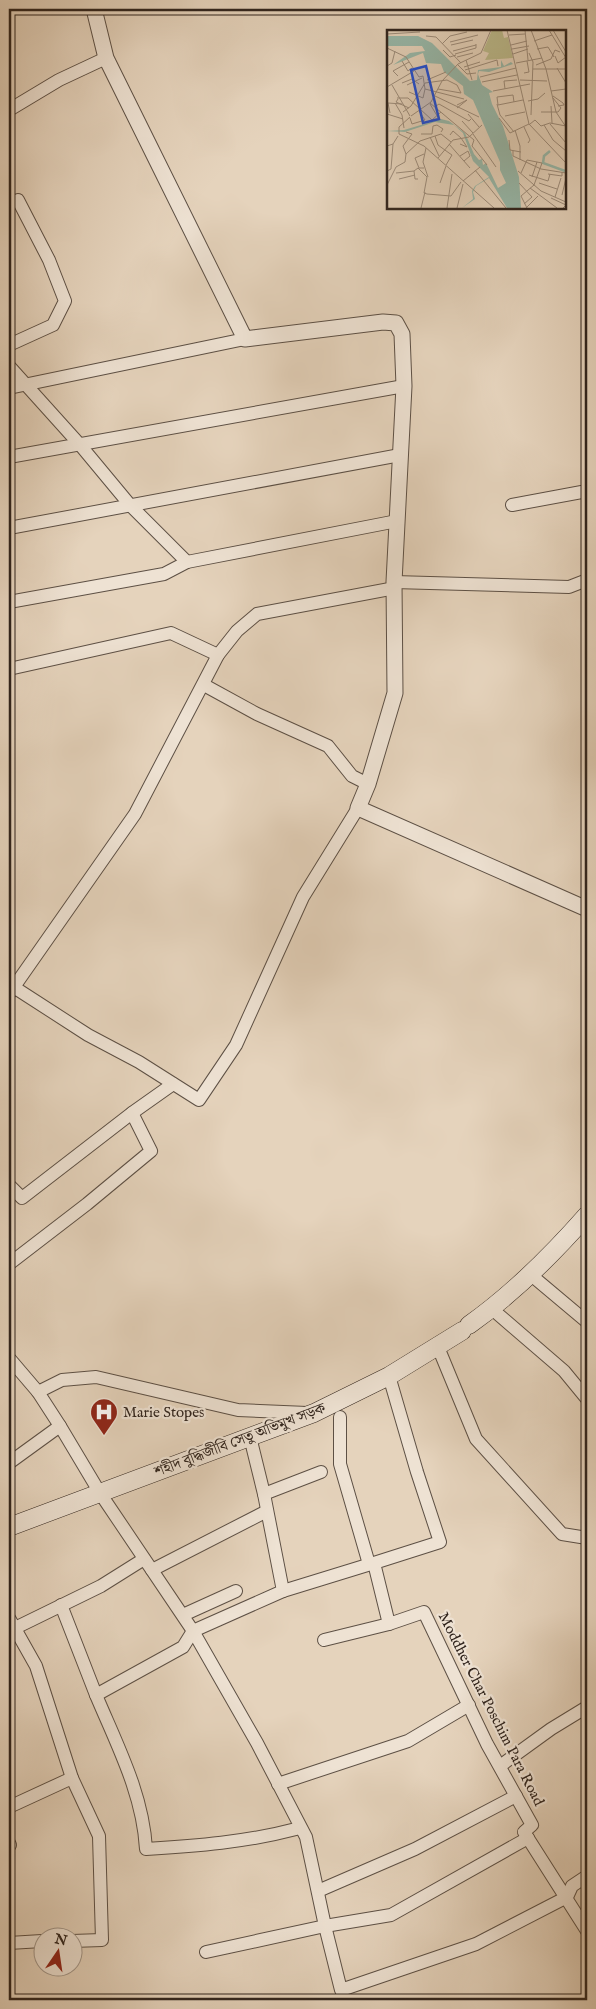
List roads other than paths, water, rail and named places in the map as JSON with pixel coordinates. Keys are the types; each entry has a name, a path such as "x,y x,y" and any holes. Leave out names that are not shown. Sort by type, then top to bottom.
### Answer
{"main road":[{"name":"শহীদ বুদ্ধিজীবি সেতু অভিমুখ সড়ক","path":"9,1527 314,1413 389,1376 438,1347 492,1309 531,1275 587,1215"}],"street":[{"path":"94,9 106,58 245,339"},
{"path":"9,110 59,80 106,58"},
{"path":"9,345 53,325 65,301 49,260 18,200"},
{"path":"9,388 245,339 383,322 396,323 402,334 404,386 394,585 395,693 368,784 358,808 303,897 246,1024 231,1053 199,1100 139,1062 88,1035 11,988 135,814 218,655 237,631 257,614 394,585 569,587 587,580"},
{"path":"9,366 28,385 130,505 187,562"},
{"path":"9,457 81,446 404,386"},
{"path":"9,528 400,455"},
{"path":"512,505 587,491"},
{"path":"9,602 164,574 187,562 397,521"},
{"path":"9,669 171,634 218,655"},
{"path":"204,684 257,714 328,746 352,776 368,784"},
{"path":"358,808 587,909"},
{"path":"9,1184 22,1198 132,1113 173,1084"},
{"path":"9,1264 87,1204 151,1151 132,1113"},
{"path":"531,1275 587,1322"},
{"path":"492,1309 564,1372 587,1399"},
{"path":"438,1347 476,1439 562,1534 587,1538"},
{"path":"9,1358 38,1392 100,1493 193,1631 306,1837 341,1990 476,1944 567,1897 572,1886 587,1876"},
{"path":"96,1695 183,1646 193,1631 283,1591 440,1542 389,1376"},
{"path":"38,1392 62,1380 96,1378 238,1410 314,1413"},
{"path":"324,1640 389,1624 340,1464 340,1416"},
{"path":"10,1463 60,1426"},
{"path":"250,1437 264,1494 283,1591"},
{"path":"264,1494 321,1472"},
{"path":"152,1570 267,1511"},
{"path":"82,1941 102,1940 99,1836 72,1778 36,1666 10,1626 101,1586 144,1559"},
{"path":"183,1615 236,1591"},
{"path":"61,1605 96,1695 128,1768 145,1827 146,1849 273,1836 296,1829"},
{"name":"Moddher Char Poschim Para Road","path":"389,1624 424,1612 469,1706 532,1825 524,1832 528,1838"},
{"path":"278,1784 408,1741 469,1706"},
{"path":"500,1766 587,1707"},
{"path":"9,1807 72,1778"},
{"path":"318,1891 415,1849 516,1796"},
{"path":"206,1952 325,1926 391,1915 528,1838 587,1931"},
{"path":"9,1943 32,1942"}],"place":[{"name":"Marie Stopes","path":"104,1436"}]}
